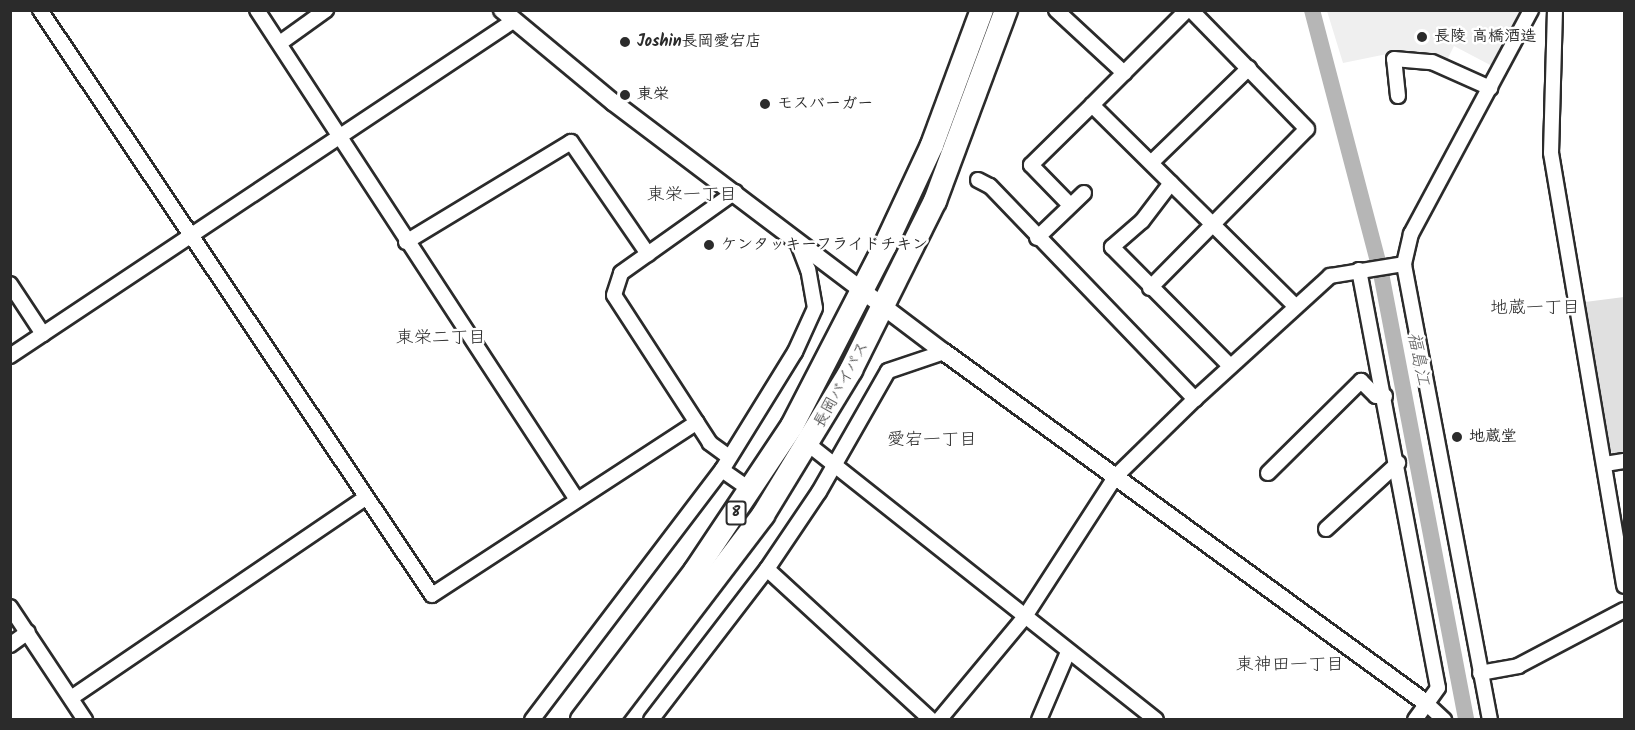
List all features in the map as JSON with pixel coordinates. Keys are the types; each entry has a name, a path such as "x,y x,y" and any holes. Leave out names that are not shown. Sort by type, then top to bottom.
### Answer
{"highway":[{"name":"長岡バイパス","path":"582,720 663,616 751,490 792,426 864,289 932,145 982,10"},
{"name":"長岡バイパス","path":"607,720 763,515 808,444 885,306 962,137 1006,10"}],"street":[{"path":"40,10 432,596 697,422"},
{"path":"257,10 342,138 406,242 577,500"},
{"path":"280,43 326,10"},
{"path":"1056,10 1124,73"},
{"path":"1071,205 1031,165 1189,10 1307,129 1150,288"},
{"path":"1490,720 1398,264 1411,234 1531,10"},
{"path":"1555,10 1551,153 1605,464 1620,535 1624,586"},
{"path":"10,356 342,138 507,16 613,102 864,289 944,352 1426,703 1444,720"},
{"path":"1398,96 1394,58 1432,62 1490,88"},
{"path":"1152,162 1249,68"},
{"path":"1092,105 1214,222 1294,304"},
{"path":"406,242 571,142 648,254"},
{"path":"978,180 990,186 1037,238 1195,399"},
{"path":"1171,183 1142,221 1112,247 1150,288 1230,366"},
{"path":"735,192 621,273 614,295 710,443 725,464 751,490"},
{"path":"1037,238 1084,193"},
{"path":"532,720 725,464 812,318 813,293 797,241"},
{"path":"939,720 1024,618 1116,476 1294,304 1330,276 1398,264"},
{"path":"1363,270 1438,688 1415,720"},
{"path":"10,284 43,334"},
{"path":"651,720 767,569 835,464 888,371 944,352"},
{"path":"1268,472 1361,381 1376,396 1385,396"},
{"path":"808,444 1024,618 1156,720"},
{"path":"1605,464 1624,461"},
{"path":"1326,529 1398,463"},
{"path":"71,698 365,498"},
{"path":"767,569 931,720"},
{"path":"10,607 85,720"},
{"path":"1480,673 1518,666 1624,610"},
{"path":"10,645 28,632"},
{"path":"1038,720 1068,652"}],"shaded area":[{"name":"長陵 高橋酒造","path":"1327,11 1523,11 1494,67 1454,46 1445,64 1430,57 1387,54 1343,63"},
{"path":"1624,297 1624,455 1616,457 1609,449 1585,302"}],"waterway":[{"name":"福島江","path":"1312,10 1381,273 1466,720"}],"place":[{"name":"長陵 高橋酒造","path":"1422,37"},
{"name":"Joshin長岡愛宕店","path":"625,42"},
{"name":"東栄","path":"625,95"},
{"name":"モスバーガー","path":"765,104"},
{"name":"ケンタッキーフライドチキン","path":"709,245"},
{"name":"地蔵堂","path":"1457,437"}],"district":[{"name":"東栄一丁目","path":"692,196"},
{"name":"地蔵一丁目","path":"1535,309"},
{"name":"東栄二丁目","path":"441,339"},
{"name":"愛宕一丁目","path":"932,441"},
{"name":"東神田一丁目","path":"1290,666"}]}
